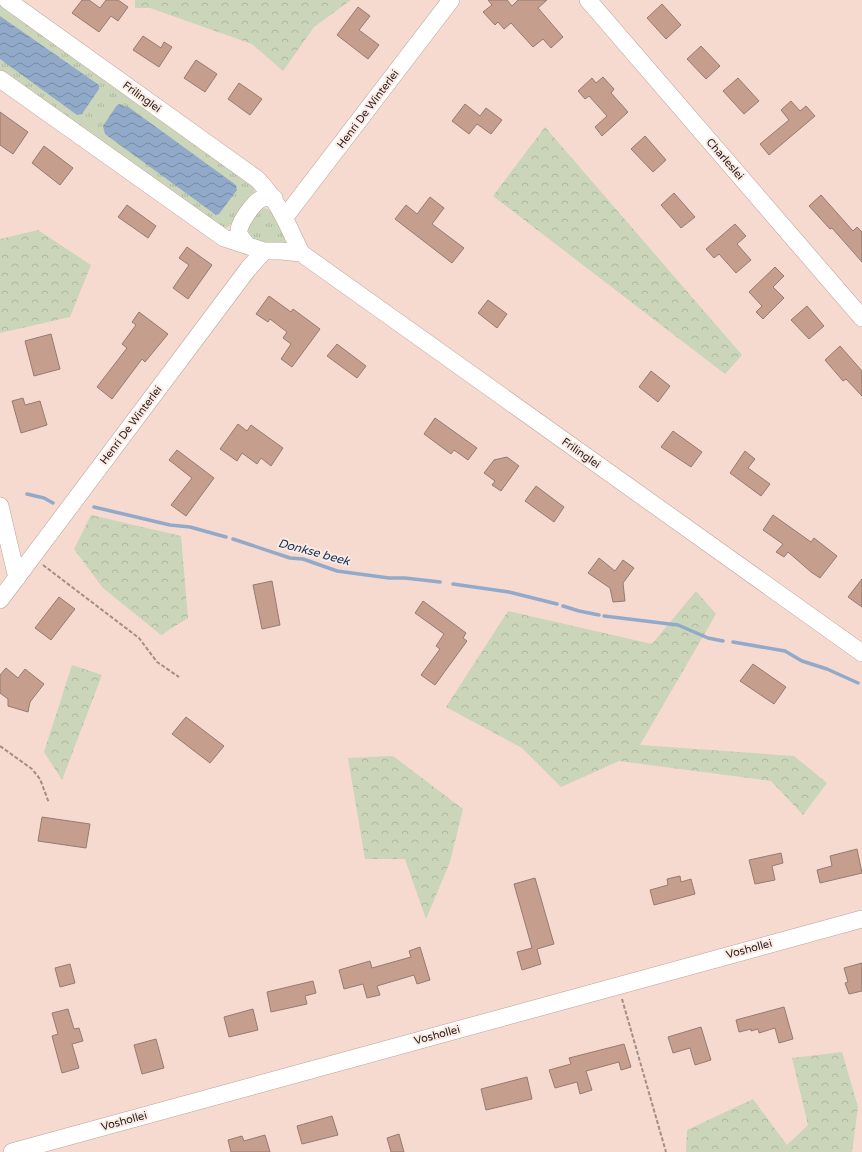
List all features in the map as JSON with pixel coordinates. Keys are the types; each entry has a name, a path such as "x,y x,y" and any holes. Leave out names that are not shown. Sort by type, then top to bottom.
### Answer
{"street":[{"name":"Frilinglei","path":"7,0 257,179 274,198 285,217 300,253"},
{"name":"Henri De Winterlei","path":"285,217 451,0"},
{"name":"Charleslei","path":"588,0 862,318"},
{"name":"Frilinglei","path":"0,79 224,238 256,248 300,253 862,653"},
{"path":"256,248 240,237 238,232 239,226 259,199 266,197 274,198"},
{"name":"Henri De Winterlei","path":"0,600 244,275 256,248"},
{"path":"0,506 17,578"},
{"name":"Voshollei","path":"12,1152 862,919"}],"path":[{"path":"32,557 139,638 157,662 178,677"},
{"path":"0,746 32,770 40,779 49,803"},
{"path":"618,985 666,1152"}],"green space":[{"path":"135,0 351,0 314,27 283,71 252,44 150,8 135,8"},
{"path":"0,2 253,185 253,196 235,221 223,229 0,73"},
{"path":"545,127 742,355 725,374 493,196"},
{"path":"264,208 272,213 278,221 286,239 284,243 260,242 251,236 248,231 246,225 261,209"},
{"path":"38,230 91,265 70,317 0,333 0,239"},
{"path":"91,515 181,536 188,618 161,635 103,588 74,549"},
{"path":"696,591 716,614 640,745 794,756 827,783 803,815 771,781 619,761 561,787 522,748 446,707 508,611 652,644"},
{"path":"72,665 102,675 62,780 44,752"},
{"path":"393,756 463,809 450,862 426,919 405,859 365,859 348,758"},
{"path":"842,1052 858,1107 852,1152 686,1152 687,1130 753,1099 787,1145 808,1125 792,1058"}],"water":[{"path":"0,16 99,85 99,89 82,114 77,115 0,59"},
{"path":"120,104 125,107 127,106 236,185 237,190 219,214 216,215 105,134 103,126 117,105"}],"building":[{"path":"82,0 89,0 100,8 106,0 118,0 128,7 118,21 111,16 99,32 72,13"},
{"path":"488,0 507,0 512,6 518,0 547,0 538,8 563,37 551,48 543,39 533,47 511,23 504,29 498,22 495,25 483,12 492,5"},
{"path":"662,4 681,25 666,39 647,18"},
{"path":"358,7 370,16 359,30 379,45 368,59 337,35"},
{"path":"143,36 161,48 164,42 172,47 159,67 133,50"},
{"path":"701,46 720,66 706,79 687,59"},
{"path":"196,60 217,74 205,92 184,78"},
{"path":"603,77 614,89 611,93 628,112 602,136 595,127 607,116 589,96 585,99 578,91 592,78 596,83"},
{"path":"738,78 759,101 744,114 723,91"},
{"path":"239,83 262,99 250,115 228,99"},
{"path":"791,101 800,111 806,106 815,116 769,155 760,144 789,120 781,110"},
{"path":"465,104 480,116 486,108 502,120 491,134 477,124 469,134 452,121"},
{"path":"0,112 28,132 13,154 0,145"},
{"path":"645,136 666,160 653,172 631,149"},
{"path":"44,146 73,168 60,185 32,163"},
{"path":"674,193 695,217 681,228 661,205"},
{"path":"821,195 853,231 857,227 862,232 862,262 832,228 830,229 809,206"},
{"path":"430,197 444,208 432,224 464,248 452,263 395,219 406,205 417,214"},
{"path":"127,205 156,226 148,238 118,217"},
{"path":"735,224 746,236 737,244 751,260 736,273 719,254 714,258 706,249"},
{"path":"187,247 212,265 188,299 173,288 189,265 179,258"},
{"path":"775,267 784,276 773,287 784,298 763,319 756,312 762,306 749,292"},
{"path":"269,296 291,312 293,309 320,329 292,367 281,359 291,344 283,338 287,332 270,319 268,322 256,314"},
{"path":"488,300 507,314 497,328 478,313"},
{"path":"807,306 824,326 809,339 791,320"},
{"path":"139,312 168,334 145,362 142,359 112,399 97,387 127,348 122,344 136,325 132,322"},
{"path":"51,334 60,369 34,376 25,341"},
{"path":"337,344 366,366 357,378 327,356"},
{"path":"840,346 862,371 862,396 846,379 843,381 825,360"},
{"path":"651,371 670,386 658,402 639,387"},
{"path":"23,398 25,405 40,401 47,425 21,433 12,401"},
{"path":"435,418 477,448 468,460 454,450 451,454 424,434"},
{"path":"238,424 247,431 251,425 283,448 271,466 261,458 257,464 242,453 237,461 220,449"},
{"path":"673,431 702,452 691,467 661,447"},
{"path":"177,450 214,478 186,516 171,505 192,478 169,460"},
{"path":"745,451 755,459 748,468 770,484 761,496 730,473"},
{"path":"507,457 519,466 501,491 492,485 495,481 484,473 494,460"},
{"path":"536,486 564,507 554,522 525,501"},
{"path":"773,515 811,542 814,538 837,556 820,578 788,552 784,557 776,552 783,544 763,530"},
{"path":"599,558 615,571 623,560 634,568 623,583 625,601 613,602 610,588 588,573"},
{"path":"862,579 862,607 848,597"},
{"path":"272,581 280,625 262,629 253,585"},
{"path":"59,597 75,609 51,640 35,628"},
{"path":"423,601 466,633 463,638 467,641 435,685 421,675 440,649 436,646 444,634 415,613"},
{"path":"753,664 786,687 774,704 740,681"},
{"path":"6,668 18,678 25,669 44,684 30,702 28,712 8,706 8,699 0,693 0,675"},
{"path":"186,717 224,746 210,763 172,734"},
{"path":"42,817 90,824 86,848 38,841"},
{"path":"857,849 862,873 820,883 817,870 832,866 830,856"},
{"path":"781,853 783,863 772,866 775,880 755,884 749,860"},
{"path":"680,876 681,882 691,879 695,894 654,905 650,890 668,885 667,879"},
{"path":"535,878 554,944 537,949 541,964 522,970 517,952 532,948 514,884"},
{"path":"420,947 430,980 417,984 414,975 377,986 380,995 367,998 363,984 344,989 339,970 370,961 372,968 411,957 409,951"},
{"path":"862,963 862,991 849,994 845,983 848,982 844,968"},
{"path":"70,964 75,983 60,987 55,968"},
{"path":"313,981 316,993 305,996 307,1004 271,1012 267,992"},
{"path":"784,1007 793,1039 779,1043 775,1028 759,1033 758,1029 739,1032 736,1020"},
{"path":"68,1009 74,1029 79,1028 83,1041 72,1044 79,1068 62,1073 52,1036 58,1034 52,1013"},
{"path":"253,1009 258,1030 229,1037 224,1017"},
{"path":"701,1027 711,1060 695,1065 690,1048 673,1053 668,1037"},
{"path":"156,1039 164,1068 142,1074 134,1045"},
{"path":"624,1044 631,1067 621,1070 619,1062 586,1071 592,1090 580,1094 577,1082 555,1088 549,1070 571,1064 569,1058"},
{"path":"527,1077 532,1099 486,1110 481,1089"},
{"path":"332,1116 338,1135 302,1144 297,1126"},
{"path":"399,1134 404,1152 391,1152 387,1138"},
{"path":"265,1135 270,1152 231,1152 228,1140 242,1136 244,1141"}],"waterway":[{"name":"Donkse beek","path":"27,494 44,498 53,503"},
{"name":"Donkse beek","path":"94,507 170,525 190,527 226,537"},
{"name":"Donkse beek","path":"233,539 290,558 303,559 337,571 389,578 405,578 440,582"},
{"name":"Donkse beek","path":"453,584 509,592 557,604"},
{"name":"Donkse beek","path":"563,606 599,615"},
{"name":"Donkse beek","path":"604,616 678,625 708,638 723,641"},
{"name":"Donkse beek","path":"733,642 785,651 802,661 827,669 858,683"}]}
